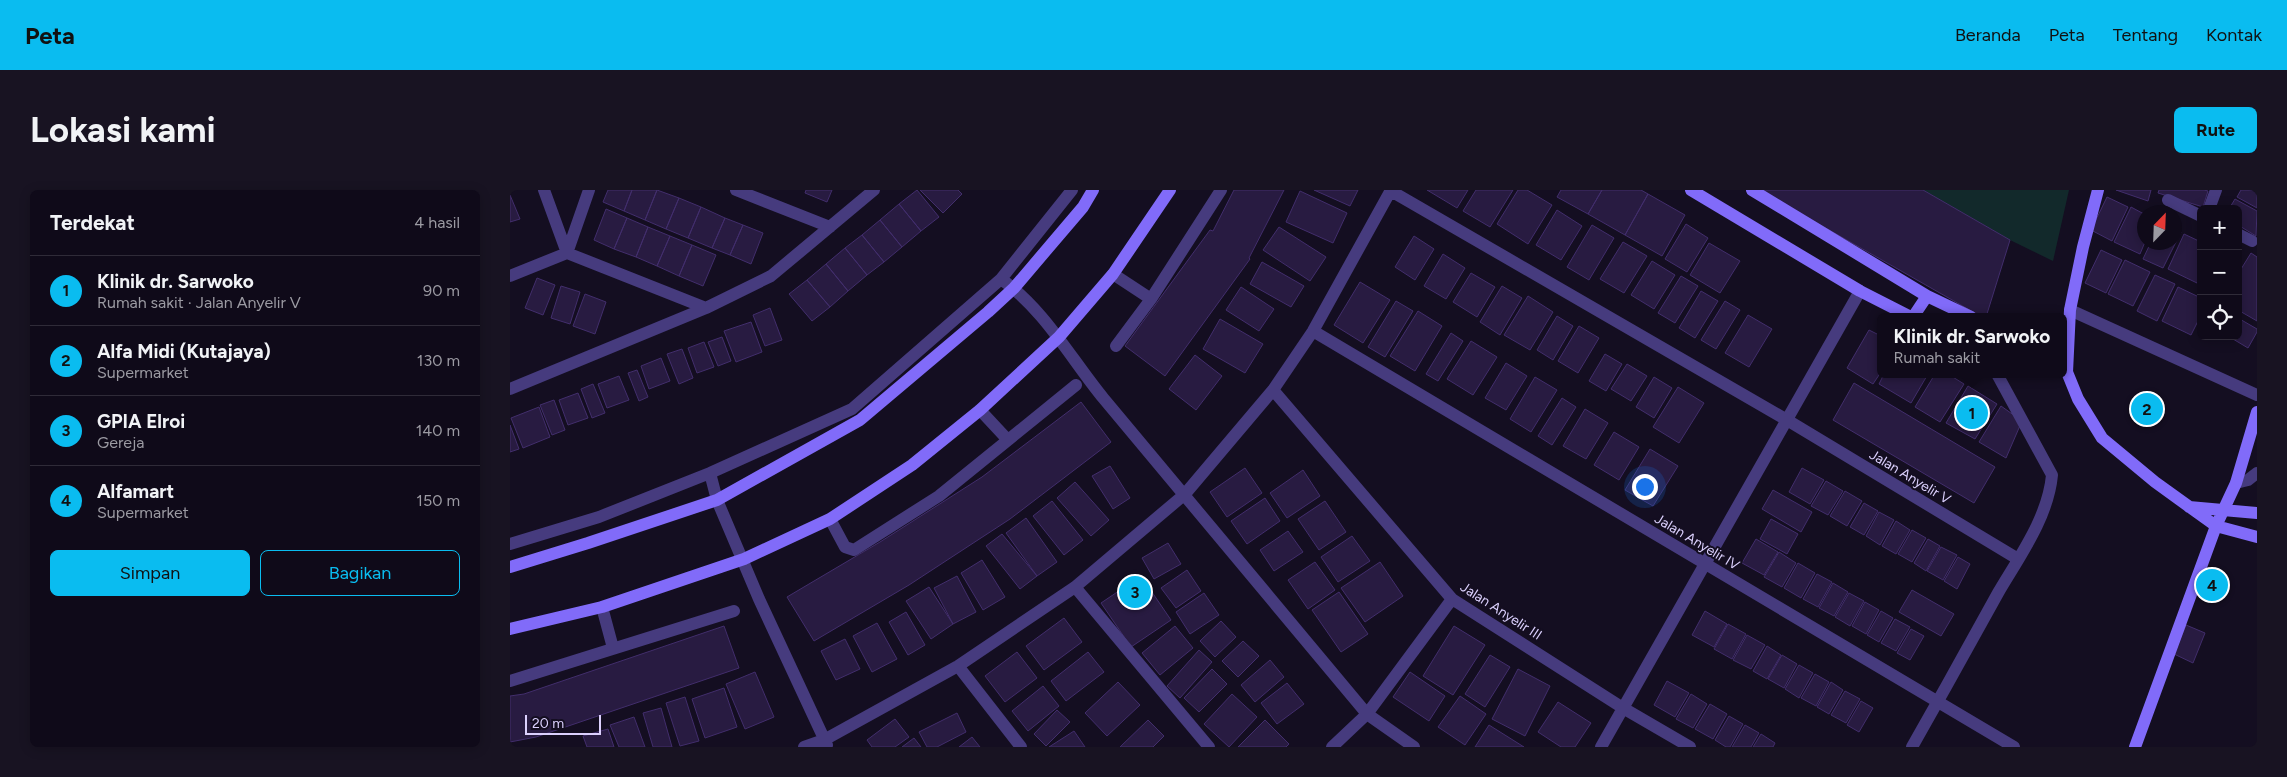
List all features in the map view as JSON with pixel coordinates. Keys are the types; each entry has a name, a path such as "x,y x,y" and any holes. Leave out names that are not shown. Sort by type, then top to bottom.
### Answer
{"street":[{"path":"544,190 567,253"},
{"path":"567,253 589,190"},
{"path":"736,190 830,227"},
{"path":"510,389 706,308 771,276 874,190"},
{"path":"510,544 599,517 710,473 852,409 1001,279 1072,190"},
{"path":"510,567 717,500 860,420 1014,288 1083,207 1093,190"},
{"path":"510,628 602,607 744,559 830,519 912,465 980,410 1059,337 1114,274 1170,190"},
{"path":"1116,346 1151,299 1221,190"},
{"path":"1752,190 1927,296 1963,313"},
{"path":"2067,347 2070,310 2083,247 2098,190"},
{"path":"804,747 826,743 958,666 1075,587 1185,494 1273,390 1314,331 1391,191"},
{"name":"Jalan Anyelir V","path":"1391,191 1787,420 2018,559"},
{"path":"1694,191 1860,291 1904,313"},
{"path":"2168,200 2197,214"},
{"path":"2242,236 2252,241"},
{"path":"510,276 567,253 706,308"},
{"path":"1114,274 1151,299"},
{"path":"1001,279 1014,288 1059,337 1103,397 1367,714 1414,747"},
{"path":"1601,747 1860,291"},
{"path":"1915,313 1927,296"},
{"path":"2070,310 2257,394"},
{"name":"Jalan Anyelir IV","path":"1314,331 2014,747"},
{"path":"2067,375 2078,399 2102,438 2216,526 2257,536"},
{"path":"1912,747 2018,559 2046,505 2050,492 2052,476 1999,378"},
{"path":"830,519 845,547 854,550 939,496 1076,385"},
{"name":"Jalan Anyelir III","path":"1273,390 1452,599 1623,708 1690,747"},
{"path":"852,409 860,420"},
{"path":"980,410 1007,439"},
{"path":"2134,747 2216,526 2236,483 2257,412"},
{"path":"710,473 717,500 744,559 763,607 826,743"},
{"path":"2236,483 2248,480 2257,473"},
{"path":"2189,507 2257,513"},
{"path":"1075,587 1209,747"},
{"path":"1332,747 1367,714 1452,599"},
{"path":"602,607 613,648"},
{"path":"510,681 734,610"},
{"path":"958,666 1021,747"}],"green space":[{"path":"1923,190 2069,190 2053,261 2010,240"}],"building":[{"path":"608,190 632,190 624,211 603,202"},
{"path":"632,190 657,190 645,220 624,211"},
{"path":"657,190 679,198 666,229 645,220"},
{"path":"806,190 832,190 827,202 805,193"},
{"path":"917,190 939,217 921,231 899,204"},
{"path":"920,190 958,190 962,194 943,213"},
{"path":"1234,190 1284,190 1250,259 1165,376 1125,346 1210,230 1213,231"},
{"path":"1314,190 1358,190 1350,206"},
{"path":"1427,190 1468,190 1457,208"},
{"path":"1476,190 1513,190 1490,227 1463,211"},
{"path":"1518,190 1527,190 1552,205 1528,244 1497,224"},
{"path":"1561,190 1602,190 1588,214 1557,197"},
{"path":"1602,190 1641,190 1648,194 1625,235 1588,214"},
{"path":"1759,190 1923,190 2010,240 1987,313 1975,313"},
{"path":"2116,190 2151,190 2148,201"},
{"path":"2159,190 2208,191 2204,205 2197,205 2158,193"},
{"path":"2241,190 2257,190 2257,208 2237,197"},
{"path":"1300,191 1347,213 1333,243 1286,222"},
{"path":"1648,194 1685,215 1662,256 1625,235"},
{"path":"510,195 520,219 510,222"},
{"path":"2107,197 2128,207 2112,241 2091,230"},
{"path":"679,198 701,207 688,238 666,229"},
{"path":"2235,199 2257,211 2256,236 2242,227 2242,205 2231,205"},
{"path":"899,204 921,231 902,247 880,220"},
{"path":"701,207 725,218 712,248 688,238"},
{"path":"2131,207 2137,210 2137,250 2142,250 2140,254 2114,242"},
{"path":"606,209 627,218 614,249 594,240"},
{"path":"1557,210 1582,226 1561,260 1536,245"},
{"path":"627,218 648,227 636,257 614,249"},
{"path":"725,218 743,225 730,255 712,248"},
{"path":"880,220 902,247 884,262 862,235"},
{"path":"1686,224 1708,238 1687,272 1665,259"},
{"path":"743,225 763,233 751,264 730,255"},
{"path":"1592,225 1614,238 1589,280 1567,267"},
{"path":"648,227 670,236 657,266 636,257"},
{"path":"1279,227 1326,257 1310,281 1263,250"},
{"path":"2184,234 2197,240 2197,283 2168,269 2177,250 2182,250"},
{"path":"862,235 884,262 867,275 845,248"},
{"path":"670,236 692,245 679,276 657,266"},
{"path":"1414,236 1434,249 1415,280 1395,267"},
{"path":"1623,242 1647,256 1624,293 1600,279"},
{"path":"1709,243 1740,261 1720,293 1690,275"},
{"path":"692,245 716,255 703,286 679,276"},
{"path":"845,248 867,275 848,291 826,264"},
{"path":"2101,250 2122,260 2106,293 2085,283"},
{"path":"2147,250 2172,250 2163,268 2143,259"},
{"path":"2251,253 2257,257 2257,321 2242,312 2242,268"},
{"path":"1443,254 1465,268 1446,299 1424,286"},
{"path":"2125,260 2150,272 2133,306 2108,294"},
{"path":"1652,261 1675,275 1654,309 1631,295"},
{"path":"1262,262 1304,286 1291,307 1250,284"},
{"path":"826,264 848,291 830,307 807,280"},
{"path":"1471,273 1495,287 1477,317 1453,302"},
{"path":"2155,275 2175,284 2157,321 2137,311"},
{"path":"1681,276 1698,286 1675,323 1658,313"},
{"path":"537,278 555,285 543,315 525,308"},
{"path":"807,280 830,307 812,321 789,294"},
{"path":"1360,282 1390,300 1363,343 1334,325"},
{"path":"561,286 580,292 570,324 551,318"},
{"path":"1502,286 1522,298 1500,335 1480,322"},
{"path":"1241,287 1274,309 1259,331 1226,310"},
{"path":"2178,287 2197,296 2197,323 2191,335 2162,321"},
{"path":"1701,291 1718,301 1695,338 1679,328"},
{"path":"585,294 606,302 595,334 573,326"},
{"path":"1528,296 1553,312 1530,350 1504,335"},
{"path":"1396,301 1413,311 1385,357 1368,347"},
{"path":"1725,301 1740,310 1716,349 1701,340"},
{"path":"770,308 782,340 765,346 753,315"},
{"path":"1418,311 1442,326 1415,371 1390,356"},
{"path":"1748,315 1772,329 1749,367 1725,353"},
{"path":"1557,316 1573,326 1553,360 1537,350"},
{"path":"1220,319 1263,344 1245,373 1203,349"},
{"path":"2242,320 2257,329 2248,348 2235,340 2242,340"},
{"path":"751,322 762,352 736,362 724,331"},
{"path":"1579,326 1599,338 1578,373 1558,361"},
{"path":"1869,330 1877,334 1877,378 1873,384 1847,368"},
{"path":"1451,333 1463,341 1438,381 1426,374"},
{"path":"722,337 731,361 718,366 708,342"},
{"path":"1471,341 1497,357 1473,395 1447,379"},
{"path":"704,342 714,367 697,373 688,348"},
{"path":"682,349 693,378 679,384 667,354"},
{"path":"1605,354 1622,364 1606,391 1589,381"},
{"path":"1195,355 1222,376 1196,410 1169,389"},
{"path":"661,358 670,381 649,389 641,366"},
{"path":"1506,363 1527,376 1506,410 1485,398"},
{"path":"1627,364 1647,376 1631,401 1611,389"},
{"path":"637,370 648,397 639,401 628,373"},
{"path":"619,376 629,400 607,408 598,384"},
{"path":"1535,377 1557,390 1531,432 1510,419"},
{"path":"1654,377 1672,388 1654,418 1636,407"},
{"path":"1882,378 1926,378 1911,403 1879,384"},
{"path":"1933,378 1954,378 1964,384 1940,422 1915,407"},
{"path":"1854,383 1995,467 1974,503 1833,420"},
{"path":"593,384 605,413 592,418 581,389"},
{"path":"1968,386 1997,404 1975,439 1946,423"},
{"path":"1678,387 1704,403 1679,443 1653,427"},
{"path":"578,393 588,418 568,425 559,400"},
{"path":"1562,398 1576,407 1552,445 1538,436"},
{"path":"554,400 565,430 552,435 540,405"},
{"path":"1081,402 1111,442 1010,519 909,585 814,641 787,597 880,542 982,477"},
{"path":"2001,406 2022,421 2006,458 1979,442"},
{"path":"539,407 550,437 523,448 511,418"},
{"path":"1585,409 1608,423 1586,459 1563,446"},
{"path":"510,425 519,449 510,452"},
{"path":"1614,432 1639,447 1619,480 1594,465"},
{"path":"1650,449 1678,466 1653,506 1625,490"},
{"path":"1110,466 1130,498 1113,509 1092,476"},
{"path":"1245,468 1262,493 1227,517 1210,492"},
{"path":"1802,468 1824,480 1810,504 1789,492"},
{"path":"1303,470 1320,496 1287,518 1270,493"},
{"path":"1826,481 1843,491 1828,515 1811,506"},
{"path":"1075,482 1109,520 1091,536 1057,498"},
{"path":"1773,490 1812,512 1801,532 1762,509"},
{"path":"1845,491 1862,501 1847,526 1830,516"},
{"path":"1265,498 1280,521 1247,544 1231,521"},
{"path":"1052,501 1083,540 1064,555 1033,516"},
{"path":"1325,501 1346,532 1319,550 1298,519"},
{"path":"1864,503 1878,511 1864,535 1850,527"},
{"path":"1879,512 1894,520 1880,545 1866,536"},
{"path":"1026,518 1057,562 1037,576 1006,533"},
{"path":"1771,519 1798,534 1787,554 1760,539"},
{"path":"1896,521 1910,530 1896,554 1882,546"},
{"path":"1912,530 1926,538 1912,562 1898,554"},
{"path":"1288,531 1303,552 1274,571 1260,550"},
{"path":"1002,534 1037,576 1020,589 986,546"},
{"path":"1352,536 1370,561 1338,582 1321,557"},
{"path":"1756,539 1778,552 1764,575 1742,563"},
{"path":"1928,539 1940,546 1926,571 1914,563"},
{"path":"1168,543 1181,564 1154,579 1142,558"},
{"path":"1941,547 1957,555 1943,580 1927,571"},
{"path":"1779,552 1796,563 1782,587 1764,577"},
{"path":"1958,557 1970,564 1957,589 1944,581"},
{"path":"982,560 1005,597 983,610 961,573"},
{"path":"1315,562 1335,590 1308,609 1288,580"},
{"path":"1380,562 1403,596 1365,622 1341,588"},
{"path":"1798,563 1815,573 1801,598 1784,588"},
{"path":"1187,570 1201,591 1176,608 1161,588"},
{"path":"1817,574 1832,582 1818,607 1803,599"},
{"path":"957,576 976,612 953,624 934,588"},
{"path":"1141,576 1171,620 1131,647 1101,603"},
{"path":"1833,583 1848,592 1834,616 1819,608"},
{"path":"929,587 953,624 931,639 906,601"},
{"path":"1912,590 1954,614 1941,636 1899,612"},
{"path":"1339,592 1368,634 1341,652 1312,610"},
{"path":"1204,593 1219,615 1190,634 1176,612"},
{"path":"1849,593 1864,601 1850,626 1835,617"},
{"path":"1865,602 1879,610 1866,634 1852,626"},
{"path":"1705,611 1727,624 1714,647 1692,635"},
{"path":"1881,611 1893,618 1879,642 1867,635"},
{"path":"906,612 925,645 908,655 889,622"},
{"path":"1064,618 1082,642 1044,670 1026,646"},
{"path":"1895,619 1910,627 1896,651 1881,643"},
{"path":"1221,621 1236,637 1215,657 1200,641"},
{"path":"877,623 897,659 872,672 853,636"},
{"path":"1728,624 1746,634 1732,659 1714,649"},
{"path":"2186,625 2205,633 2193,663 2174,654"},
{"path":"724,626 739,668 536,737 510,742 510,696 524,694"},
{"path":"1175,626 1193,648 1160,675 1142,653"},
{"path":"1454,626 1485,645 1453,695 1423,676"},
{"path":"1911,629 1924,636 1910,660 1897,653"},
{"path":"1747,635 1765,645 1751,669 1733,660"},
{"path":"845,639 860,669 836,680 821,651"},
{"path":"1243,641 1259,656 1238,677 1222,661"},
{"path":"1767,646 1781,655 1767,679 1753,671"},
{"path":"1199,650 1212,662 1180,698 1167,686"},
{"path":"1017,652 1037,678 1005,702 985,676"},
{"path":"1088,652 1104,672 1066,701 1051,681"},
{"path":"1490,655 1510,667 1485,707 1465,694"},
{"path":"1782,655 1797,664 1784,688 1768,679"},
{"path":"1270,660 1284,677 1255,702 1241,685"},
{"path":"1799,665 1813,673 1799,698 1785,689"},
{"path":"1212,669 1227,684 1199,712 1184,698"},
{"path":"1518,669 1550,686 1525,736 1492,719"},
{"path":"755,672 774,717 745,729 726,684"},
{"path":"1410,672 1445,696 1429,721 1393,697"},
{"path":"1815,674 1829,682 1816,706 1801,698"},
{"path":"1667,681 1689,693 1675,717 1654,705"},
{"path":"1118,682 1140,705 1107,736 1085,713"},
{"path":"1831,682 1843,690 1829,714 1817,707"},
{"path":"1287,683 1304,704 1277,724 1261,703"},
{"path":"1043,686 1059,706 1028,731 1012,711"},
{"path":"724,688 737,727 705,738 692,699"},
{"path":"1845,691 1860,699 1846,723 1831,715"},
{"path":"1232,694 1257,717 1229,747 1204,724"},
{"path":"1691,694 1707,704 1693,728 1676,719"},
{"path":"1460,696 1486,714 1465,745 1438,727"},
{"path":"685,697 699,741 680,746 666,703"},
{"path":"1861,701 1873,708 1859,732 1847,725"},
{"path":"1558,702 1591,723 1575,747 1561,747 1538,732"},
{"path":"1710,704 1727,714 1713,739 1695,729"},
{"path":"661,708 672,747 653,747 643,713"},
{"path":"1057,710 1070,722 1046,746 1034,734"},
{"path":"957,713 966,732 937,747 927,747 919,732"},
{"path":"1729,716 1743,724 1730,747 1726,747 1715,740"},
{"path":"634,717 645,747 619,747 610,725"},
{"path":"895,719 909,737 895,747 872,747 867,740"},
{"path":"1148,720 1164,736 1153,747 1120,747"},
{"path":"1265,720 1289,744 1286,747 1238,747"},
{"path":"1489,725 1524,747 1475,747"},
{"path":"1745,725 1759,733 1751,747 1732,747"},
{"path":"608,729 614,747 587,747 583,736"},
{"path":"1074,731 1085,747 1049,747"},
{"path":"1761,734 1775,743 1773,747 1753,747"},
{"path":"972,737 980,747 959,747"},
{"path":"914,738 921,747 902,747"}],"place":[{"name":"Alfa Midi (Kutajaya)","path":"2147,409"},
{"name":"Klinik dr. Sarwoko","path":"1972,413"},
{"name":"Alfamart","path":"2212,585"},
{"name":"GPIA Elroi","path":"1135,592"}]}
